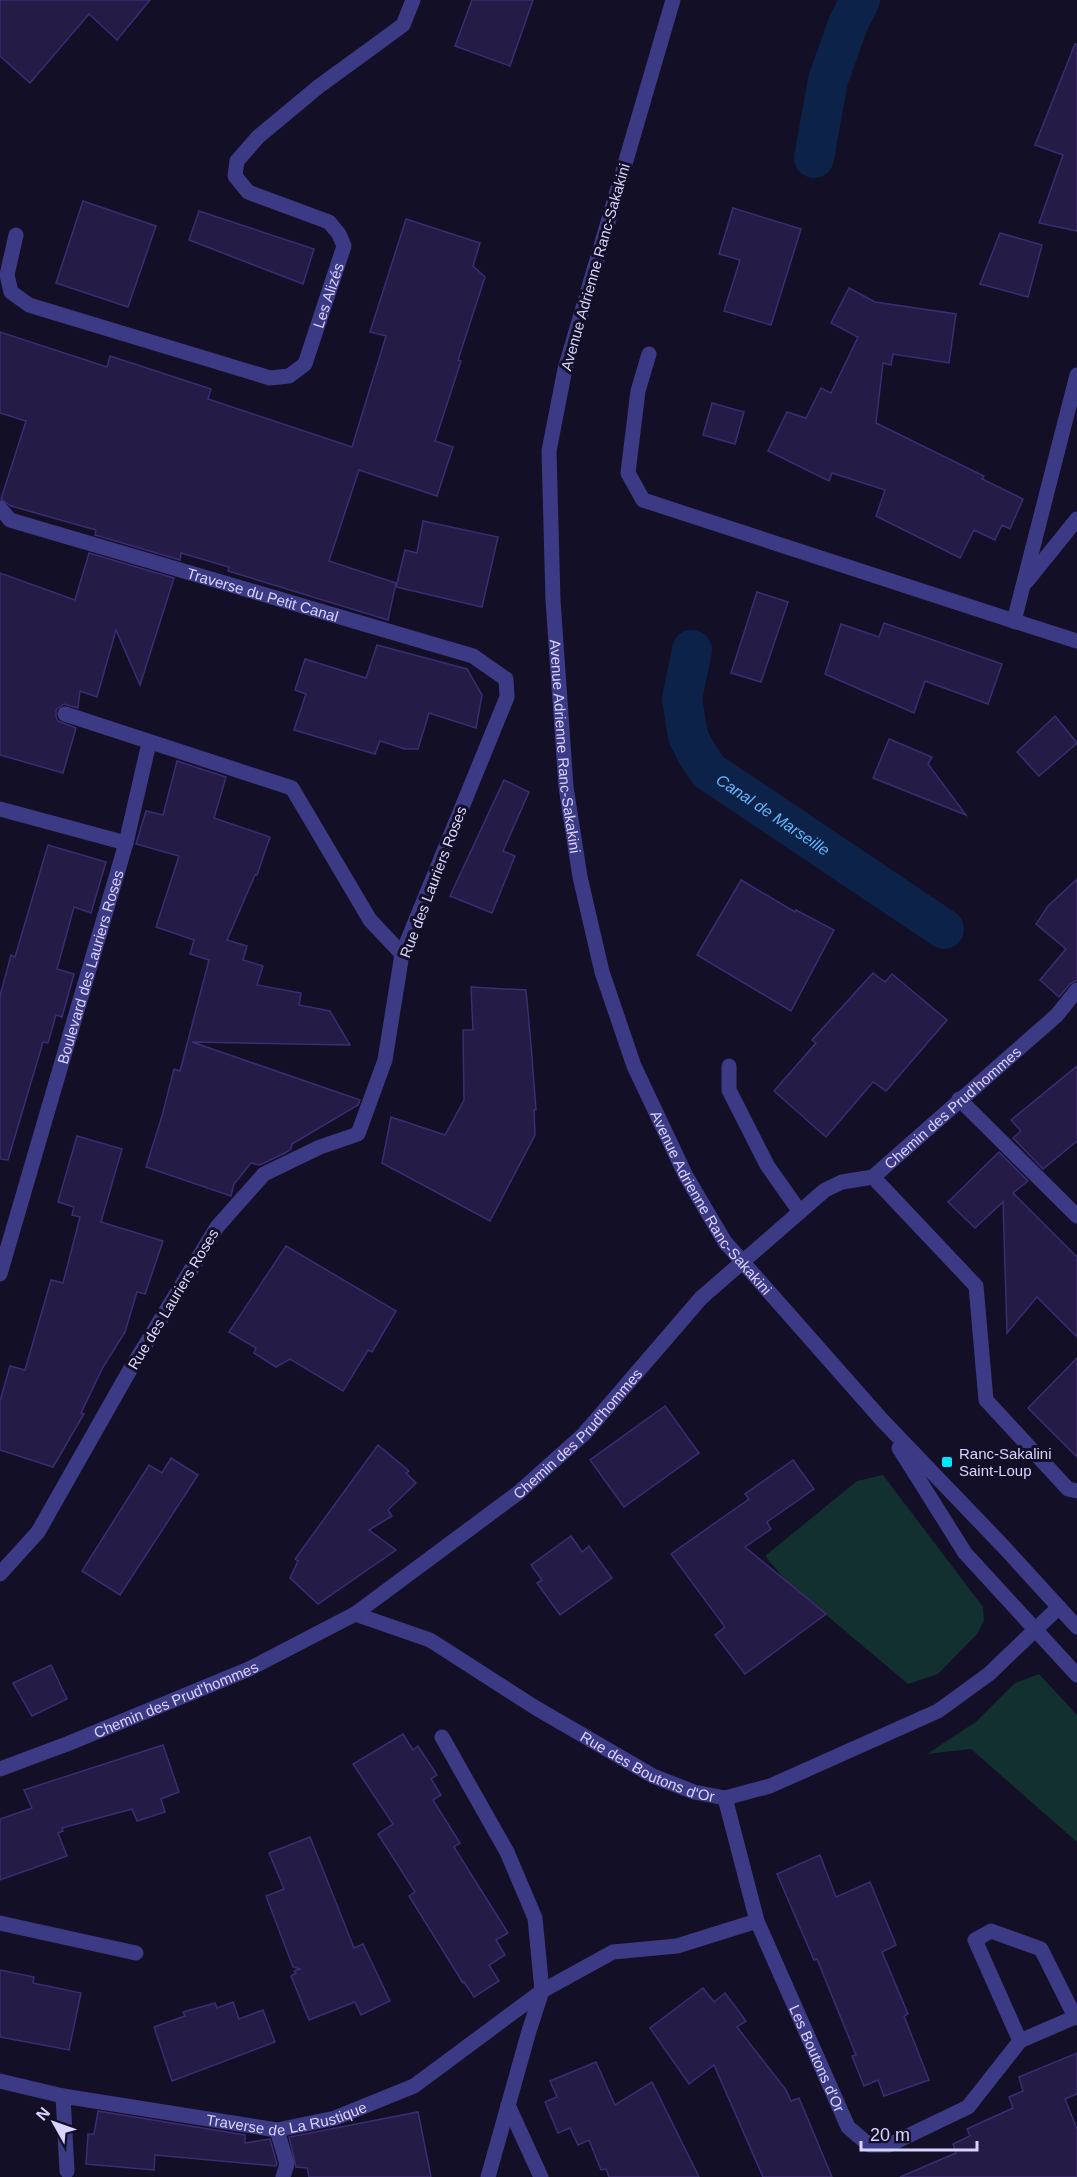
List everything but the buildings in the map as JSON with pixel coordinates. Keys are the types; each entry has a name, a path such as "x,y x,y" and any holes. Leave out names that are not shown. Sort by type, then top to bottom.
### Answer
{"street":[{"name":"Les Alizés","path":"16,235 7,275 11,292 29,305 270,378 288,376 305,364 344,246 339,234 329,222 248,192 235,176 237,161 258,137 318,87 404,25 412,0"},
{"name":"Avenue Adrienne Ranc-Sakakini","path":"673,0 565,369 549,451 553,600 566,787 580,877 602,972 634,1066 686,1176 725,1242 882,1420 1077,1627"},
{"path":"649,354 638,391 628,473 643,500 1077,641"},
{"path":"1014,621 1077,375"},
{"name":"Traverse du Petit Canal","path":"0,508 10,520 473,656 506,678 507,697"},
{"path":"1024,585 1077,519"},
{"name":"Rue des Lauriers Roses","path":"0,1574 38,1532 127,1375 217,1227 264,1174 320,1146 358,1134 385,1060 402,954 507,697"},
{"path":"65,714 292,788 370,920 402,954"},
{"name":"Boulevard des Lauriers Roses","path":"0,1274 126,843 149,743"},
{"path":"0,809 126,843"},
{"name":"Chemin des Prud'hommes","path":"0,1769 68,1744 249,1669 355,1614 526,1486 584,1434 701,1298 825,1190 842,1182 873,1177 1057,1015 1077,990"},
{"path":"729,1066 729,1090 794,1217"},
{"path":"959,1100 1077,1216"},
{"path":"873,1177 976,1286 986,1400 1068,1489 1077,1491"},
{"name":"Avenue Adrienne Ranc-Sakakini","path":"882,1420 965,1553 1077,1675"},
{"name":"Rue des Boutons d'Or","path":"355,1614 430,1640 536,1708 653,1776 694,1792 725,1798 770,1786 938,1711 989,1674 1059,1607"},
{"path":"442,1737 507,1852 535,1918 542,1991 488,2177"},
{"name":"Les Boutons d'Or","path":"725,1798 757,1921 848,2127 869,2145 889,2145 968,2107 1020,2041 1076,2017 1041,1948 991,1931 975,1940 1020,2041"},
{"name":"Traverse de La Rustique","path":"0,2081 63,2096 277,2130 335,2118 414,2086 542,1991 613,1952 677,1947 757,1921"},
{"path":"0,1923 136,1953"},
{"path":"63,2096 67,2171"},
{"path":"508,2105 541,2177"},
{"path":"277,2130 287,2164 283,2177"}],"green space":[{"path":"883,1475 983,1607 984,1621 977,1634 938,1674 908,1684 786,1581 765,1556 857,1481"},
{"path":"1039,1674 1077,1715 1077,1842 971,1749 927,1754 977,1721 1015,1683"}],"waterway":[{"name":"Canal de Marseille","path":"814,158 828,80 848,24 860,0"},
{"name":"Canal de Marseille","path":"692,650 682,699 688,736 698,756 710,772 944,929"}],"place":[{"name":"Ranc-Sakalini Saint-Loup","path":"947,1462"}]}
